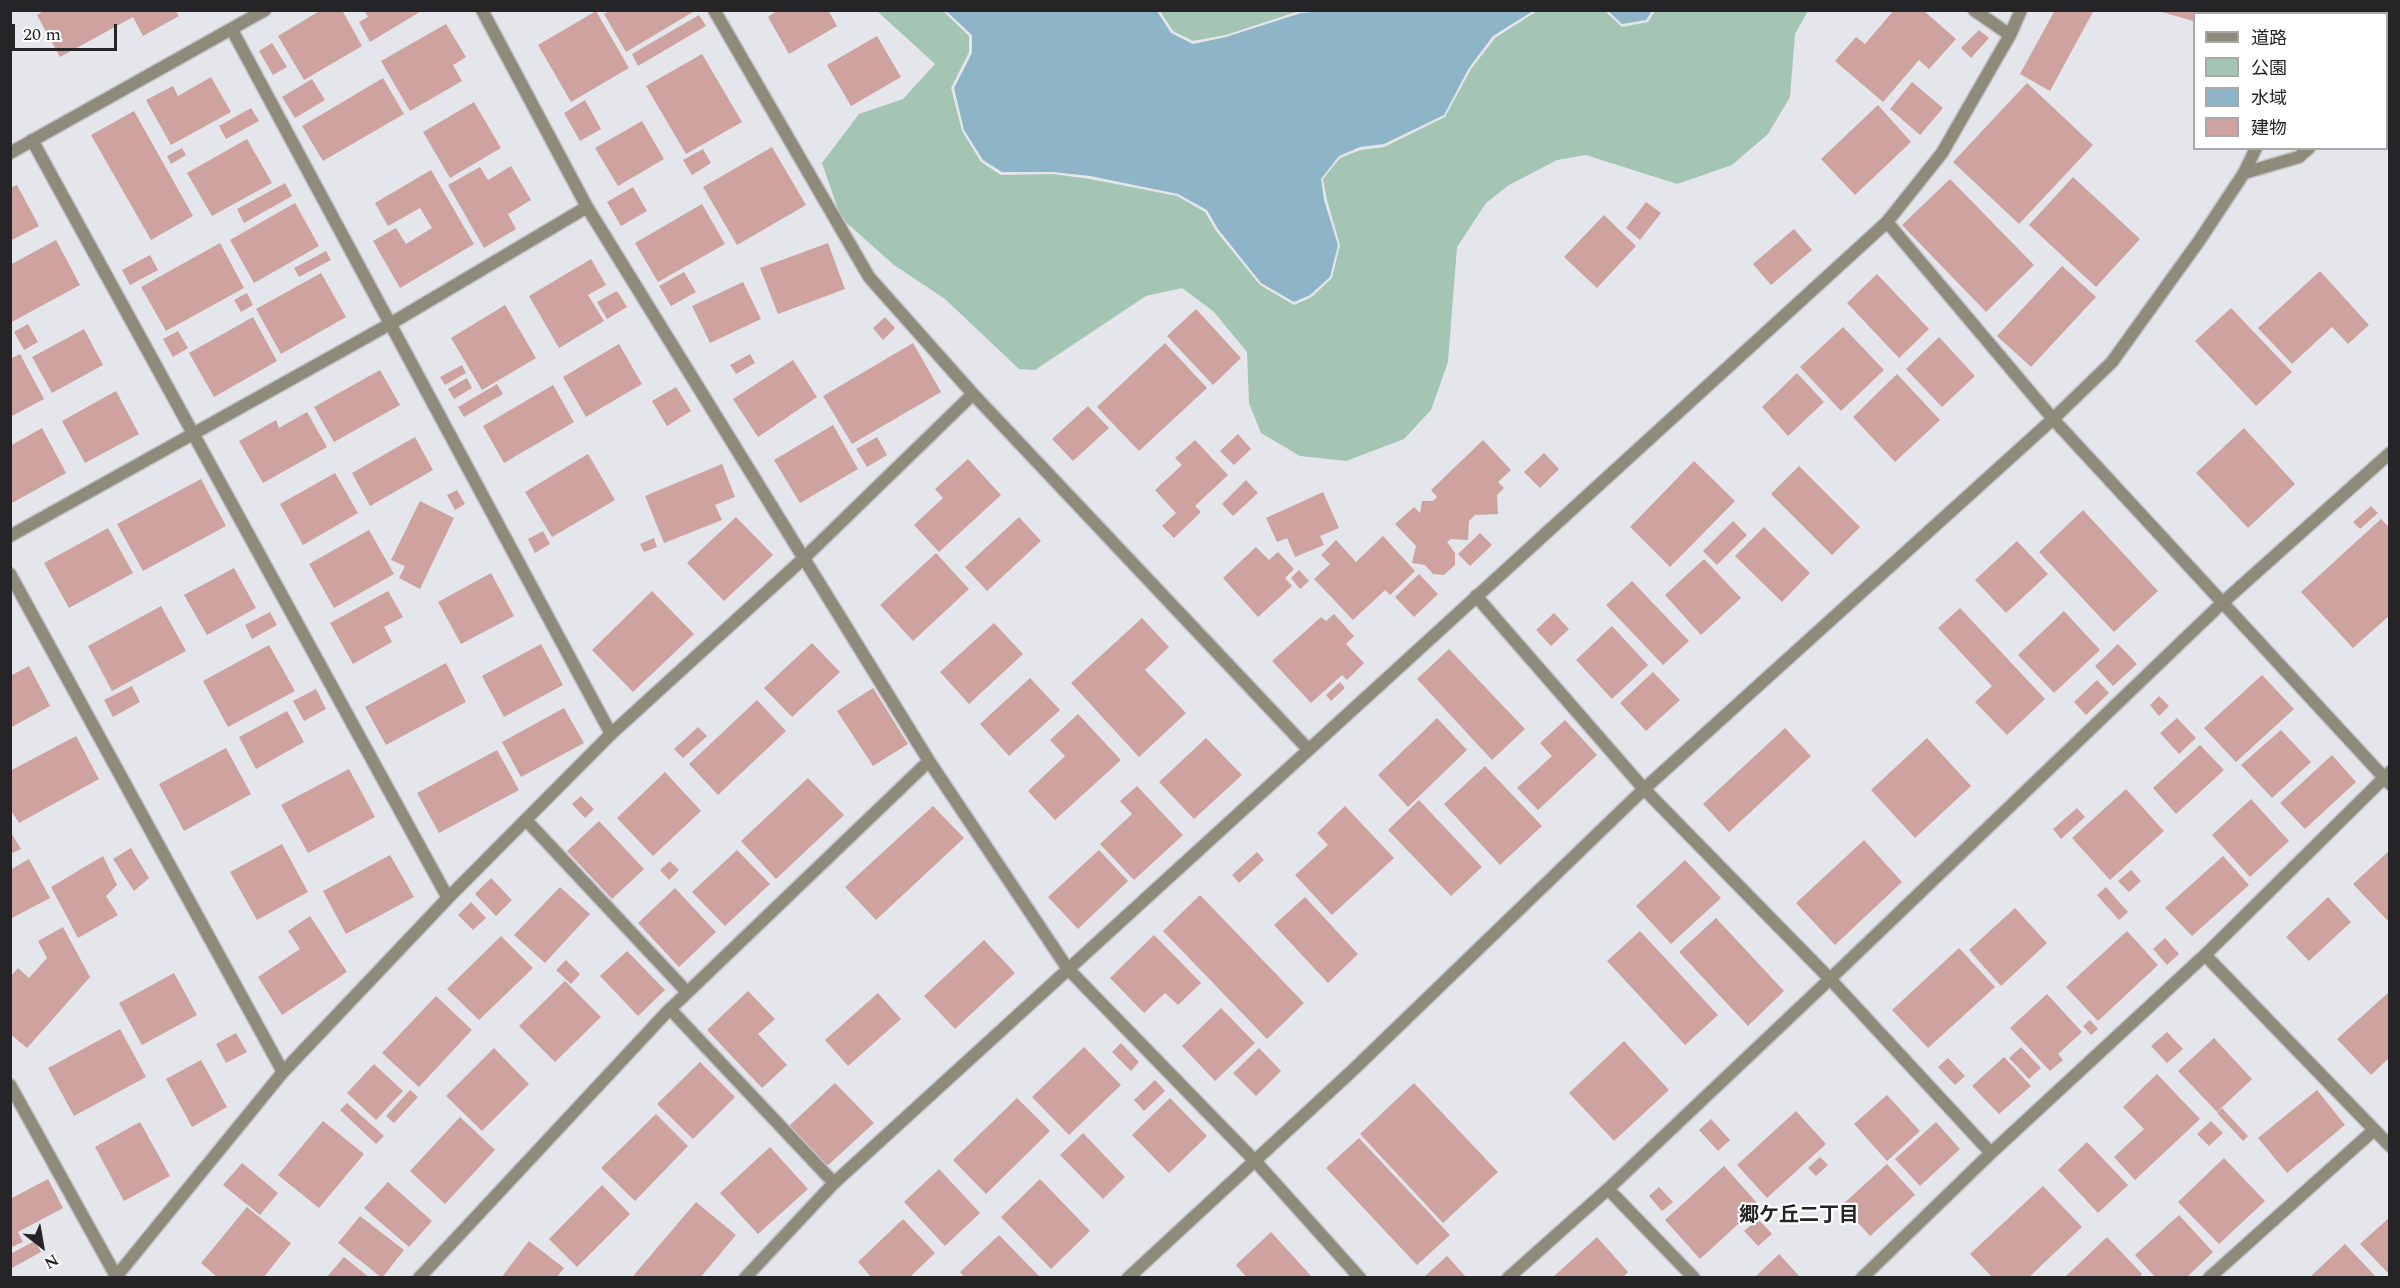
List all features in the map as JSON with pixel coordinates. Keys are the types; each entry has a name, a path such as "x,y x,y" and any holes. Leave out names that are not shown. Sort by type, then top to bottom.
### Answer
{"street":[{"path":"10,153 265,10"},
{"path":"482,10 587,207 929,761 1068,969 1256,1162 1360,1278"},
{"path":"714,10 869,277 973,394 1308,749"},
{"path":"1974,10 2010,35"},
{"path":"745,1278 834,1183 1887,222 1941,153 2010,35 2020,10"},
{"path":"231,30 610,734"},
{"path":"32,140 448,898"},
{"path":"1128,1278 1256,1162 1644,789 2054,419 2112,362 2199,241 2244,173 2255,150"},
{"path":"2244,173 2299,157 2307,150"},
{"path":"10,536 390,324 587,207"},
{"path":"1862,1278 1991,1153 2205,955 2387,778 2221,604 2054,419 1887,222"},
{"path":"10,1085 115,1277 283,1072 448,898 610,734 803,559 973,394"},
{"path":"1508,1278 1608,1189 2221,604 2390,453"},
{"path":"10,574 283,1072"},
{"path":"1476,596 1644,789 1830,979 1991,1153"},
{"path":"424,1275 670,1009 929,761"},
{"path":"525,820 687,992"},
{"path":"2205,955 2390,1146"},
{"path":"670,1009 834,1183"},
{"path":"2210,1278 2374,1130"},
{"path":"1608,1189 1694,1278"}],"green space":[{"path":"877,11 943,11 969,36 969,52 951,88 962,131 981,162 1001,175 1053,174 1177,196 1205,212 1216,231 1260,285 1294,305 1312,297 1332,278 1340,245 1323,179 1340,158 1361,150 1384,147 1445,117 1471,69 1495,38 1537,11 1605,11 1622,27 1648,22 1655,11 1808,11 1795,34 1790,97 1768,134 1732,165 1677,184 1586,155 1557,160 1509,185 1486,203 1457,247 1448,362 1431,410 1404,439 1346,461 1300,456 1261,433 1249,403 1247,352 1213,311 1182,288 1146,296 1035,370 1019,369 945,299 894,265 841,218 822,163 859,114 903,99 935,64"},
{"path":"1160,11 1299,11 1226,35 1193,41 1173,31"}],"water":[{"path":"946,11 1157,11 1171,33 1193,44 1226,37 1301,13 1322,11 1533,11 1493,36 1469,68 1444,115 1384,144 1360,147 1339,156 1321,179 1324,200 1338,245 1330,277 1310,295 1294,302 1261,283 1218,229 1207,210 1178,194 1090,176 1053,172 1002,172 983,160 964,130 954,88 972,53 972,35"},
{"path":"1608,11 1652,11 1646,20 1622,24"}],"building":[{"path":"45,10 175,10 179,16 143,36 133,17 60,57 37,15"},
{"path":"321,10 342,10 362,46 304,80 278,36"},
{"path":"364,10 423,10 370,42 359,22 368,17"},
{"path":"611,10 692,10 693,12 626,52 604,14"},
{"path":"778,10 828,10 837,26 789,54 768,17"},
{"path":"1894,10 1923,10 1956,39 1929,69 1919,60 1883,102 1835,61 1856,37 1865,44"},
{"path":"2055,10 2094,10 2050,91 2020,74"},
{"path":"2155,10 2196,10 2193,12 2193,21"},
{"path":"596,11 629,68 571,102 538,45"},
{"path":"699,15 706,26 638,66 632,54"},
{"path":"446,24 466,57 453,65 462,81 410,111 381,61"},
{"path":"1979,30 1989,38 1971,58 1961,48"},
{"path":"877,36 901,77 851,106 827,65"},
{"path":"272,43 287,67 273,75 259,51"},
{"path":"702,54 742,122 686,154 646,86"},
{"path":"211,77 231,112 171,145 146,100 173,86 178,96"},
{"path":"383,78 404,114 323,161 302,126"},
{"path":"312,79 325,100 295,118 282,97"},
{"path":"1912,82 1943,108 1920,135 1890,109"},
{"path":"2027,83 2093,145 2019,224 1953,162"},
{"path":"585,100 601,129 580,141 564,113"},
{"path":"474,102 501,148 450,178 423,132"},
{"path":"1878,105 1911,142 1855,195 1821,159"},
{"path":"251,108 259,121 226,139 219,126"},
{"path":"134,111 193,216 151,240 91,135"},
{"path":"642,121 664,159 618,186 595,148"},
{"path":"247,139 272,183 212,216 187,173"},
{"path":"772,147 806,205 737,245 703,187"},
{"path":"182,148 186,155 171,164 167,156"},
{"path":"703,149 711,163 692,175 683,160"},
{"path":"511,166 531,200 508,214 516,229 484,248 448,185 480,167 488,180"},
{"path":"431,170 474,244 400,288 373,241 396,228 406,244 432,228 420,208 388,226 375,203"},
{"path":"2073,177 2140,239 2096,287 2029,225"},
{"path":"1950,179 2034,265 1986,312 1902,225"},
{"path":"285,183 292,196 244,223 237,209"},
{"path":"17,185 39,226 10,241 10,188"},
{"path":"633,187 647,211 621,226 607,202"},
{"path":"1646,202 1661,213 1640,240 1626,228"},
{"path":"295,203 319,246 254,283 230,240"},
{"path":"702,204 725,244 658,282 635,243"},
{"path":"1604,215 1636,246 1597,288 1564,257"},
{"path":"1794,229 1812,250 1771,285 1753,264"},
{"path":"56,240 80,285 10,323 10,265"},
{"path":"220,243 244,288 166,331 141,287"},
{"path":"828,243 845,289 778,314 760,268"},
{"path":"326,251 331,260 299,277 294,268"},
{"path":"150,255 158,270 130,285 122,270"},
{"path":"591,259 606,285 588,295 604,321 559,348 529,296"},
{"path":"2062,266 2096,297 2031,367 1997,336"},
{"path":"2320,271 2369,325 2348,344 2332,327 2292,364 2258,328"},
{"path":"684,272 696,292 671,306 659,286"},
{"path":"321,273 346,317 281,354 256,309"},
{"path":"1877,274 1929,329 1899,358 1847,303"},
{"path":"743,282 761,319 710,343 692,306"},
{"path":"617,291 627,307 607,319 597,302"},
{"path":"247,293 253,305 241,312 234,300"},
{"path":"505,305 536,358 482,390 451,338"},
{"path":"2231,308 2292,372 2256,406 2195,341"},
{"path":"1196,309 1241,358 1213,385 1167,336"},
{"path":"253,317 277,361 214,397 189,353"},
{"path":"885,317 895,328 883,340 873,328"},
{"path":"28,324 38,342 24,350 14,332"},
{"path":"1843,327 1884,370 1841,411 1800,367"},
{"path":"84,329 103,365 52,393 32,357"},
{"path":"178,331 188,348 173,357 163,339"},
{"path":"1939,337 1975,376 1942,407 1906,369"},
{"path":"913,343 941,392 852,444 823,396"},
{"path":"1165,343 1207,388 1139,451 1097,407"},
{"path":"619,344 642,384 586,417 563,377"},
{"path":"20,354 44,399 10,417 10,359"},
{"path":"750,354 755,363 736,374 730,365"},
{"path":"793,360 817,397 758,437 733,399"},
{"path":"462,365 466,373 445,385 440,377"},
{"path":"380,370 400,405 334,442 314,407"},
{"path":"1797,373 1824,402 1788,436 1762,407"},
{"path":"1897,374 1940,420 1895,462 1853,417"},
{"path":"467,378 472,388 454,399 448,389"},
{"path":"497,384 503,394 464,417 458,407"},
{"path":"553,385 574,422 504,463 483,426"},
{"path":"676,387 691,411 667,426 652,401"},
{"path":"116,391 139,434 85,463 62,421"},
{"path":"1088,406 1109,428 1073,461 1052,439"},
{"path":"307,412 327,447 263,483 239,441 276,420 279,428"},
{"path":"833,425 858,469 800,503 774,460"},
{"path":"42,428 66,473 12,503 10,446"},
{"path":"2244,428 2295,484 2248,528 2196,473"},
{"path":"1238,434 1251,449 1234,465 1220,451"},
{"path":"415,437 433,470 370,506 352,473"},
{"path":"877,437 887,455 867,467 856,449"},
{"path":"1195,440 1228,475 1195,506 1201,512 1174,538 1162,526 1176,513 1155,490 1182,465 1175,458"},
{"path":"1483,440 1511,470 1498,482 1504,488 1497,495 1498,514 1475,515 1469,521 1468,540 1451,539 1447,542 1455,553 1455,565 1444,575 1433,574 1425,565 1412,563 1416,546 1395,524 1414,507 1420,513 1422,501 1433,501 1437,497 1431,490"},
{"path":"1544,453 1559,469 1540,488 1524,472"},
{"path":"588,454 615,500 552,537 525,492"},
{"path":"968,459 1001,495 939,552 914,525 943,498 935,489"},
{"path":"1694,461 1735,501 1670,567 1630,527"},
{"path":"722,464 735,497 715,505 722,520 664,543 645,496"},
{"path":"1799,466 1860,527 1832,555 1771,494"},
{"path":"335,473 358,513 303,545 280,504"},
{"path":"201,479 226,526 143,571 117,524"},
{"path":"1246,480 1258,493 1233,516 1222,504"},
{"path":"457,490 465,504 455,510 447,495"},
{"path":"1323,492 1339,528 1320,536 1324,545 1295,557 1287,538 1277,542 1266,518"},
{"path":"420,501 454,518 420,589 399,578 405,566 391,560"},
{"path":"2371,506 2378,513 2360,529 2353,522"},
{"path":"2083,510 2158,591 2114,632 2039,552"},
{"path":"736,517 773,555 724,601 687,563"},
{"path":"1019,517 1041,541 987,591 965,567"},
{"path":"2381,519 2390,528 2390,615 2353,648 2301,592"},
{"path":"1733,521 1747,535 1717,565 1703,551"},
{"path":"1764,527 1810,573 1782,602 1735,556"},
{"path":"108,528 133,573 69,608 44,563"},
{"path":"369,530 394,574 334,608 309,564"},
{"path":"543,531 550,544 535,553 528,539"},
{"path":"1480,533 1492,545 1470,566 1458,554"},
{"path":"1383,536 1415,571 1390,595 1385,590 1353,620 1314,579 1330,564 1321,555 1336,540 1356,562"},
{"path":"654,538 657,547 644,552 640,544"},
{"path":"2017,541 2048,574 2006,613 1975,580"},
{"path":"1256,547 1269,560 1278,552 1294,569 1285,578 1292,586 1258,617 1223,578"},
{"path":"936,553 969,589 913,641 880,605"},
{"path":"1704,559 1741,598 1701,635 1665,595"},
{"path":"234,568 256,608 207,635 184,595"},
{"path":"1299,570 1309,581 1300,589 1291,578"},
{"path":"491,573 514,616 461,644 438,602"},
{"path":"1419,574 1438,594 1414,617 1395,597"},
{"path":"1632,581 1689,641 1663,665 1606,605"},
{"path":"388,591 403,617 384,627 392,642 353,664 330,623"},
{"path":"652,591 694,634 633,692 592,650"},
{"path":"161,606 186,651 112,691 88,646"},
{"path":"1960,608 2045,699 2007,735 1975,702 1992,686 1938,628"},
{"path":"2064,611 2100,650 2054,693 2018,655"},
{"path":"270,612 277,625 252,639 245,625"},
{"path":"1554,613 1569,629 1551,646 1536,630"},
{"path":"1334,614 1354,636 1346,644 1364,663 1347,680 1342,675 1311,703 1272,661 1321,617 1326,621"},
{"path":"1142,618 1169,647 1145,670 1186,713 1139,757 1071,683"},
{"path":"994,623 1023,654 969,704 940,672"},
{"path":"1612,626 1648,665 1612,699 1576,660"},
{"path":"812,643 840,672 792,717 764,688"},
{"path":"541,644 563,685 504,717 482,676"},
{"path":"2118,644 2137,664 2113,686 2095,666"},
{"path":"269,645 295,691 228,727 203,681"},
{"path":"1449,649 1525,729 1492,760 1417,679"},
{"path":"446,663 466,702 386,745 365,707"},
{"path":"29,666 50,706 10,728 10,676"},
{"path":"1653,672 1680,700 1646,731 1620,703"},
{"path":"2262,675 2294,709 2236,762 2204,728"},
{"path":"1030,678 1060,710 1009,756 980,724"},
{"path":"2097,680 2109,693 2086,715 2074,702"},
{"path":"1340,682 1345,688 1331,701 1326,695"},
{"path":"132,686 140,702 113,717 104,700"},
{"path":"873,688 908,744 873,766 837,711"},
{"path":"316,689 326,709 304,721 293,701"},
{"path":"2159,696 2169,706 2159,716 2150,705"},
{"path":"757,700 786,731 718,795 689,764"},
{"path":"564,708 584,743 521,777 502,742"},
{"path":"287,711 304,742 256,769 239,737"},
{"path":"1078,714 1121,760 1055,820 1028,791 1065,756 1050,740"},
{"path":"1437,718 1467,750 1408,807 1378,775"},
{"path":"2177,718 2196,738 2179,754 2160,733"},
{"path":"1565,720 1597,755 1538,810 1517,788 1552,756 1540,743"},
{"path":"698,727 707,736 683,758 674,749"},
{"path":"1785,728 1811,756 1729,832 1703,804"},
{"path":"2281,730 2311,762 2272,798 2241,765"},
{"path":"76,736 99,779 19,823 10,809 10,771"},
{"path":"1206,738 1242,775 1194,819 1159,782"},
{"path":"1927,738 1971,786 1915,838 1871,790"},
{"path":"2200,745 2224,770 2176,814 2153,788"},
{"path":"226,748 251,794 184,831 159,784"},
{"path":"497,750 519,790 439,833 417,793"},
{"path":"2332,755 2356,782 2305,829 2280,803"},
{"path":"1485,766 1542,826 1500,865 1444,804"},
{"path":"349,769 375,817 308,853 281,805"},
{"path":"665,772 701,811 653,856 617,818"},
{"path":"808,778 844,815 776,879 741,841"},
{"path":"1137,786 1183,835 1134,880 1100,844 1132,814 1120,801"},
{"path":"2126,789 2164,831 2110,880 2072,838"},
{"path":"581,796 594,809 585,818 572,804"},
{"path":"2251,799 2289,841 2250,877 2212,835"},
{"path":"1419,800 1482,867 1451,896 1388,830"},
{"path":"933,806 964,838 876,920 845,887"},
{"path":"1345,806 1394,858 1332,915 1295,875 1328,845 1317,833"},
{"path":"2077,808 2085,817 2061,839 2053,829"},
{"path":"599,821 644,869 612,899 567,851"},
{"path":"10,831 21,849 10,854"},
{"path":"1864,840 1902,882 1835,945 1796,903"},
{"path":"282,844 308,892 257,920 230,872"},
{"path":"131,848 149,878 134,891 113,859"},
{"path":"737,850 770,884 725,926 692,892"},
{"path":"1099,850 1128,881 1078,929 1048,897"},
{"path":"2390,850 2390,919 2388,921 2353,884"},
{"path":"1257,852 1264,860 1239,883 1232,875"},
{"path":"390,855 414,897 346,934 323,891"},
{"path":"103,856 117,885 106,896 118,915 78,938 51,887"},
{"path":"2223,856 2249,885 2192,936 2165,908"},
{"path":"29,859 50,898 10,919 10,870"},
{"path":"1685,860 1721,898 1671,944 1636,906"},
{"path":"670,861 679,870 669,880 660,870"},
{"path":"2131,870 2141,881 2129,892 2118,881"},
{"path":"491,878 512,900 496,916 475,894"},
{"path":"560,887 590,914 545,963 514,935"},
{"path":"2106,887 2128,912 2119,920 2097,895"},
{"path":"675,888 716,932 679,967 638,923"},
{"path":"1200,895 1304,1003 1267,1039 1163,931"},
{"path":"1305,897 1358,954 1328,983 1274,925"},
{"path":"2328,897 2351,922 2309,961 2286,937"},
{"path":"471,902 486,918 473,930 458,915"},
{"path":"2015,908 2047,943 2001,986 1969,950"},
{"path":"310,916 347,972 282,1015 258,977 300,949 288,931"},
{"path":"1716,918 1784,991 1748,1026 1679,952"},
{"path":"63,927 90,977 27,1048 10,1034 10,977 18,968 29,978 47,958 38,941"},
{"path":"1640,931 1718,1015 1685,1045 1607,961"},
{"path":"2127,931 2158,965 2098,1021 2066,987"},
{"path":"1154,935 1201,983 1178,1005 1165,993 1144,1013 1110,978"},
{"path":"501,936 533,968 479,1020 447,989"},
{"path":"2165,938 2179,954 2167,965 2153,949"},
{"path":"984,940 1015,973 955,1029 924,996"},
{"path":"1959,948 1995,987 1928,1048 1892,1010"},
{"path":"627,951 665,990 638,1016 600,976"},
{"path":"566,960 580,974 571,984 556,970"},
{"path":"174,973 197,1015 142,1045 119,1003"},
{"path":"565,981 601,1017 555,1062 519,1026"},
{"path":"748,991 775,1019 758,1034 787,1065 762,1088 707,1030"},
{"path":"2390,991 2390,1057 2371,1075 2337,1039"},
{"path":"878,993 901,1019 848,1066 825,1040"},
{"path":"2047,994 2082,1032 2058,1054 2063,1060 2050,1071 2010,1028"},
{"path":"436,996 472,1030 419,1087 382,1053"},
{"path":"1221,1008 1255,1043 1215,1081 1182,1046"},
{"path":"2090,1020 2098,1029 2091,1035 2083,1026"},
{"path":"120,1029 146,1077 74,1116 48,1068"},
{"path":"2167,1032 2183,1049 2167,1063 2151,1046"},
{"path":"236,1033 247,1052 226,1063 216,1044"},
{"path":"2214,1038 2252,1079 2217,1112 2178,1071"},
{"path":"1624,1041 1669,1090 1614,1141 1569,1093"},
{"path":"1121,1043 1139,1062 1131,1071 1112,1052"},
{"path":"1084,1047 1121,1085 1069,1135 1032,1097"},
{"path":"2021,1047 2041,1068 2029,1079 2009,1058"},
{"path":"494,1048 529,1084 482,1131 446,1096"},
{"path":"1259,1048 1281,1071 1256,1096 1233,1073"},
{"path":"2004,1057 2031,1086 1999,1114 1972,1086"},
{"path":"1948,1058 1965,1076 1955,1085 1938,1067"},
{"path":"201,1060 227,1107 192,1127 166,1079"},
{"path":"700,1062 735,1097 693,1139 657,1104"},
{"path":"374,1064 403,1091 376,1120 347,1093"},
{"path":"2157,1074 2200,1119 2135,1180 2114,1157 2144,1129 2123,1107"},
{"path":"1155,1080 1165,1091 1144,1111 1134,1100"},
{"path":"835,1083 874,1123 826,1167 788,1127"},
{"path":"1414,1083 1498,1172 1443,1223 1360,1134"},
{"path":"410,1090 418,1097 394,1123 386,1116"},
{"path":"2317,1090 2345,1125 2287,1173 2258,1138"},
{"path":"1887,1095 1920,1131 1887,1161 1854,1124"},
{"path":"1017,1098 1050,1131 986,1194 953,1160"},
{"path":"1170,1098 1207,1136 1169,1173 1132,1135"},
{"path":"347,1103 384,1136 376,1144 340,1110"},
{"path":"2222,1108 2248,1136 2243,1141 2217,1113"},
{"path":"1796,1111 1826,1144 1767,1198 1737,1165"},
{"path":"656,1114 688,1146 635,1201 601,1168"},
{"path":"460,1117 495,1150 445,1204 410,1171"},
{"path":"1711,1119 1730,1140 1718,1151 1699,1130"},
{"path":"323,1121 364,1154 319,1208 278,1175"},
{"path":"2211,1121 2223,1133 2209,1146 2197,1134"},
{"path":"140,1122 170,1176 124,1201 95,1147"},
{"path":"1936,1122 1960,1149 1920,1186 1895,1159"},
{"path":"1083,1133 1125,1177 1103,1199 1060,1155"},
{"path":"1359,1138 1450,1235 1417,1265 1326,1168"},
{"path":"2087,1142 2128,1185 2098,1213 2058,1170"},
{"path":"770,1147 808,1189 758,1234 720,1193"},
{"path":"1820,1157 1828,1165 1816,1176 1808,1168"},
{"path":"2224,1158 2265,1201 2219,1244 2178,1202"},
{"path":"242,1163 278,1193 260,1215 223,1185"},
{"path":"1887,1164 1915,1195 1870,1236 1842,1205"},
{"path":"1724,1166 1759,1205 1700,1259 1665,1220"},
{"path":"939,1169 980,1213 945,1246 904,1202"},
{"path":"48,1179 63,1208 18,1232 23,1242 10,1248 10,1199"},
{"path":"1040,1179 1090,1231 1051,1269 1001,1217"},
{"path":"388,1182 432,1221 409,1247 364,1208"},
{"path":"602,1185 630,1214 577,1267 549,1239"},
{"path":"2043,1186 2082,1227 2028,1278 1993,1278 1970,1254"},
{"path":"1659,1187 1673,1202 1662,1211 1649,1196"},
{"path":"696,1202 736,1235 700,1278 637,1278 634,1275"},
{"path":"247,1207 291,1243 263,1278 218,1278 201,1263"},
{"path":"2179,1215 2213,1252 2186,1278 2156,1278 2135,1255"},
{"path":"360,1216 404,1250 382,1278 338,1243"},
{"path":"2390,1217 2390,1275 2360,1244"},
{"path":"903,1219 935,1253 909,1278 872,1278 858,1262"},
{"path":"1758,1219 1772,1234 1758,1246 1744,1231"},
{"path":"1271,1232 1313,1278 1247,1278 1236,1265"},
{"path":"999,1235 1039,1276 1038,1278 965,1278 960,1272"},
{"path":"1597,1237 1628,1272 1622,1278 1552,1278"},
{"path":"2107,1237 2142,1274 2138,1278 2064,1278"},
{"path":"35,1241 41,1252 10,1269 10,1254"},
{"path":"529,1241 564,1268 556,1278 501,1278"},
{"path":"2345,1244 2377,1278 2309,1278"},
{"path":"1779,1254 1801,1278 1754,1278"},
{"path":"1447,1256 1467,1278 1423,1278"},
{"path":"344,1257 370,1278 326,1278"}],"district":[{"name":"郷ケ丘二丁目","path":"1799,1217"}]}
